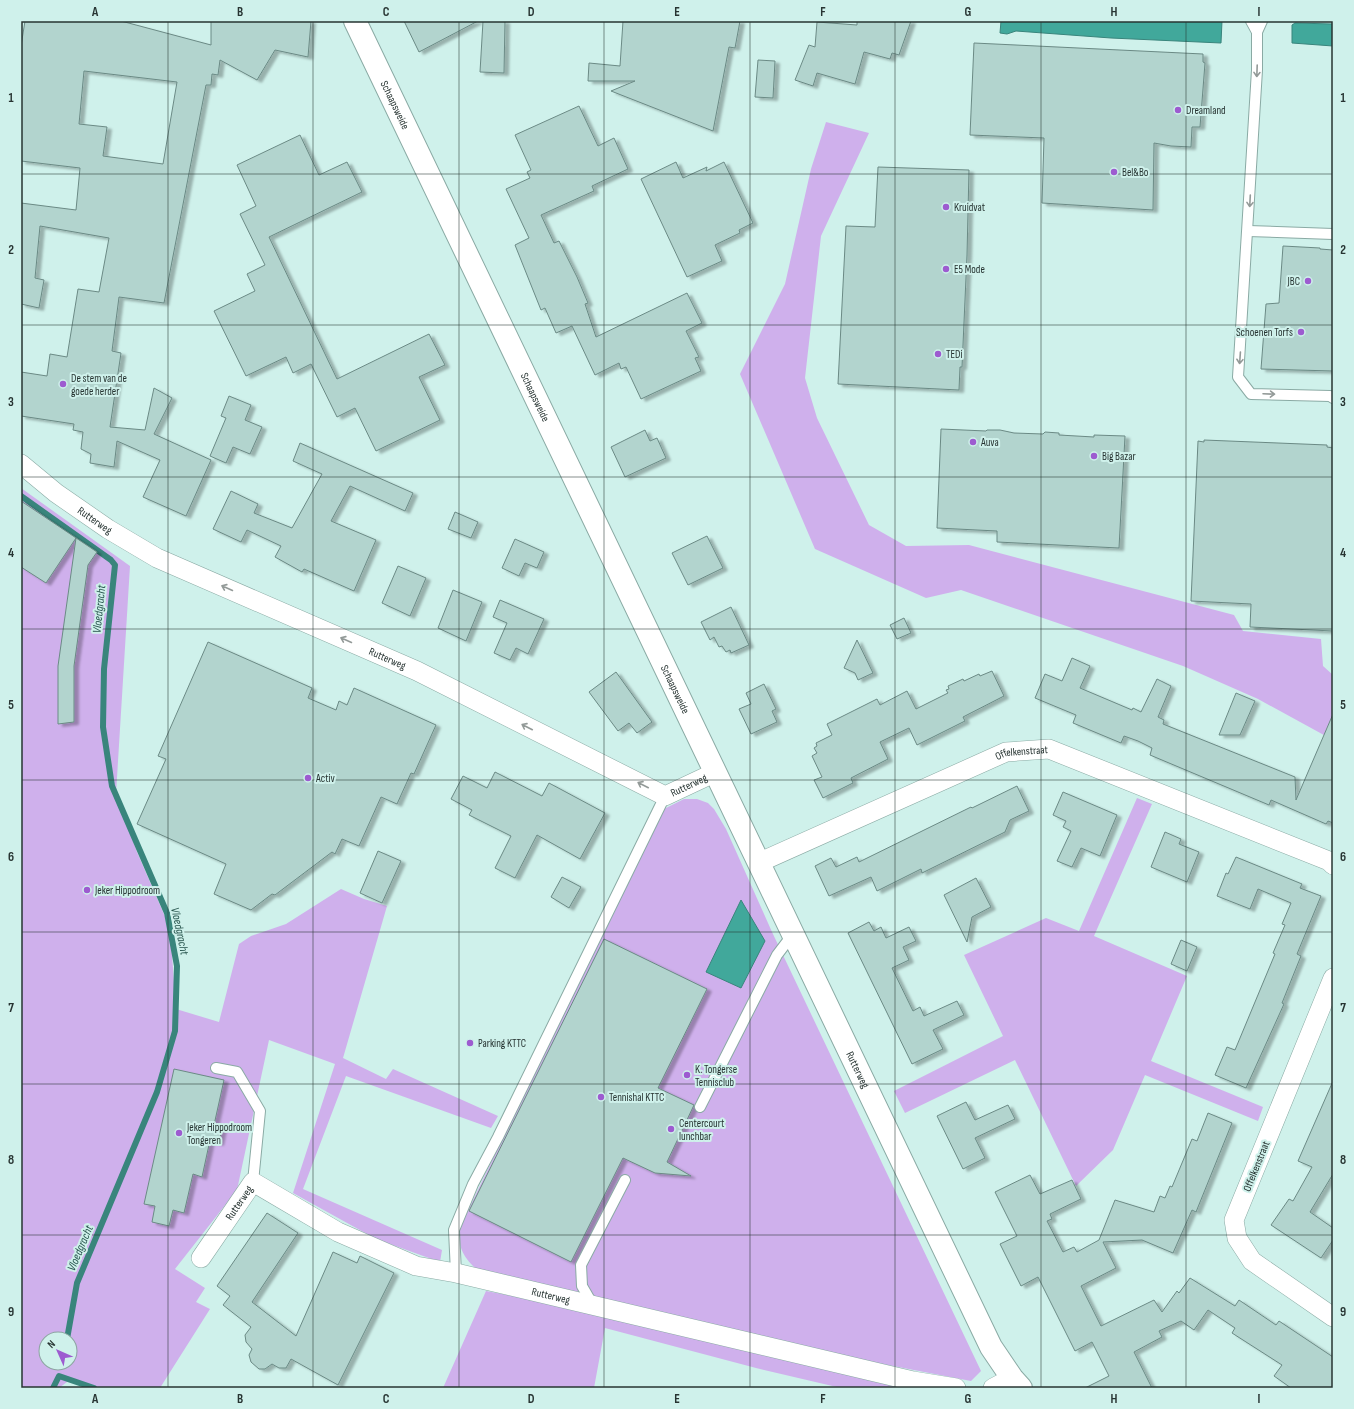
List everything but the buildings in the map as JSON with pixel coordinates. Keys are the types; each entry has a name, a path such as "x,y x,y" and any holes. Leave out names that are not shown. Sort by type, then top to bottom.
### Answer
{"street":[{"name":"Schaapsweide","path":"356,21 461,244 716,772"},
{"name":"Rutterweg","path":"21,464 56,493 108,529 157,558 417,671 665,796 716,772 758,863 991,1347 1016,1383 993,1388"},
{"name":"Offelkenstraat","path":"758,863 1006,752 1049,749 1329,861 1333,865"},
{"name":"Offelkenstraat","path":"1333,978 1234,1220 1237,1238 1252,1261 1333,1317"},
{"name":"Rutterweg","path":"201,1258 253,1182 338,1232 416,1266 456,1273 913,1381 956,1388"}],"lane":[{"path":"1251,21 1257,32"},
{"path":"1262,21 1257,32 1257,70 1238,377 1251,394 1330,396 1333,398"},
{"path":"1248,231 1333,234"},
{"path":"456,1273 454,1230 473,1184 498,1137 665,796"},
{"path":"700,1107 777,955 792,934"},
{"path":"216,1068 237,1072 260,1111 253,1182"},
{"path":"593,1305 582,1286 580,1265 625,1180"}],"shaded area":[{"path":"1001,21 1222,21 1221,43 1111,38 1016,31 1007,34 1000,33"},
{"path":"1295,23 1333,24 1333,46 1292,43 1292,25"},
{"path":"826,122 869,133 821,236 805,378 817,418 869,525 906,546 969,545 1234,615 1243,631 1321,639 1323,666 1333,675 1333,740 1258,699 1183,666 961,590 926,598 815,549 740,374 785,284 811,169"},
{"name":"Jeker Hippodroom","path":"21,488 130,566 116,794 137,852 170,928 176,1009 219,1022 239,944 251,936 286,924 341,889 364,899 387,906 343,1058 386,1079 393,1069 498,1116 491,1128 346,1076 303,1189 442,1250 440,1262 376,1239 293,1193 335,1064 269,1040 237,1190 175,1269 205,1288 196,1302 210,1309 160,1388 100,1388 71,1379 59,1388 21,1388"},
{"path":"1137,798 1152,804 1094,936 1187,976 1151,1061 1263,1107 1258,1121 1145,1075 1113,1150 1076,1186 1015,1060 905,1113 894,1091 1003,1036 964,955 1046,918 1079,931"},
{"name":"K. Tongerse Tennisclub","path":"684,799 697,799 708,803 714,809 726,829 772,932 981,1371 971,1381 810,1350 483,1276 468,1260 462,1250 459,1229 662,810"},
{"path":"741,900 765,941 741,988 706,972"},
{"path":"486,1291 608,1314 929,1388 841,1388 756,1368 605,1328 594,1388 443,1388"}],"waterway":[{"name":"Vloedgracht","path":"21,496 111,560 115,565 104,669 103,727 112,786 167,913 177,966 175,1031 157,1092 77,1283 68,1331"},
{"path":"53,1388 59,1376 94,1388"}],"place":[{"name":"Dreamland","path":"1178,110"},
{"name":"Bel&Bo","path":"1114,172"},
{"name":"Kruidvat","path":"946,207"},
{"name":"E5 Mode","path":"946,269"},
{"name":"JBC","path":"1308,281"},
{"name":"Schoenen Torfs","path":"1301,332"},
{"name":"TEDi","path":"938,354"},
{"name":"De stem van de goede herder","path":"63,384"},
{"name":"Auva","path":"973,442"},
{"name":"Big Bazar","path":"1094,456"},
{"name":"Activ","path":"308,778"},
{"name":"Jeker Hippodroom","path":"87,890"},
{"name":"Parking KTTC","path":"470,1043"},
{"name":"K. Tongerse Tennisclub","path":"687,1075"},
{"name":"Tennishal KTTC","path":"601,1097"},
{"name":"Centercourt lunchbar","path":"671,1129"},
{"name":"Jeker Hippodroom Tongeren","path":"179,1133"}]}
